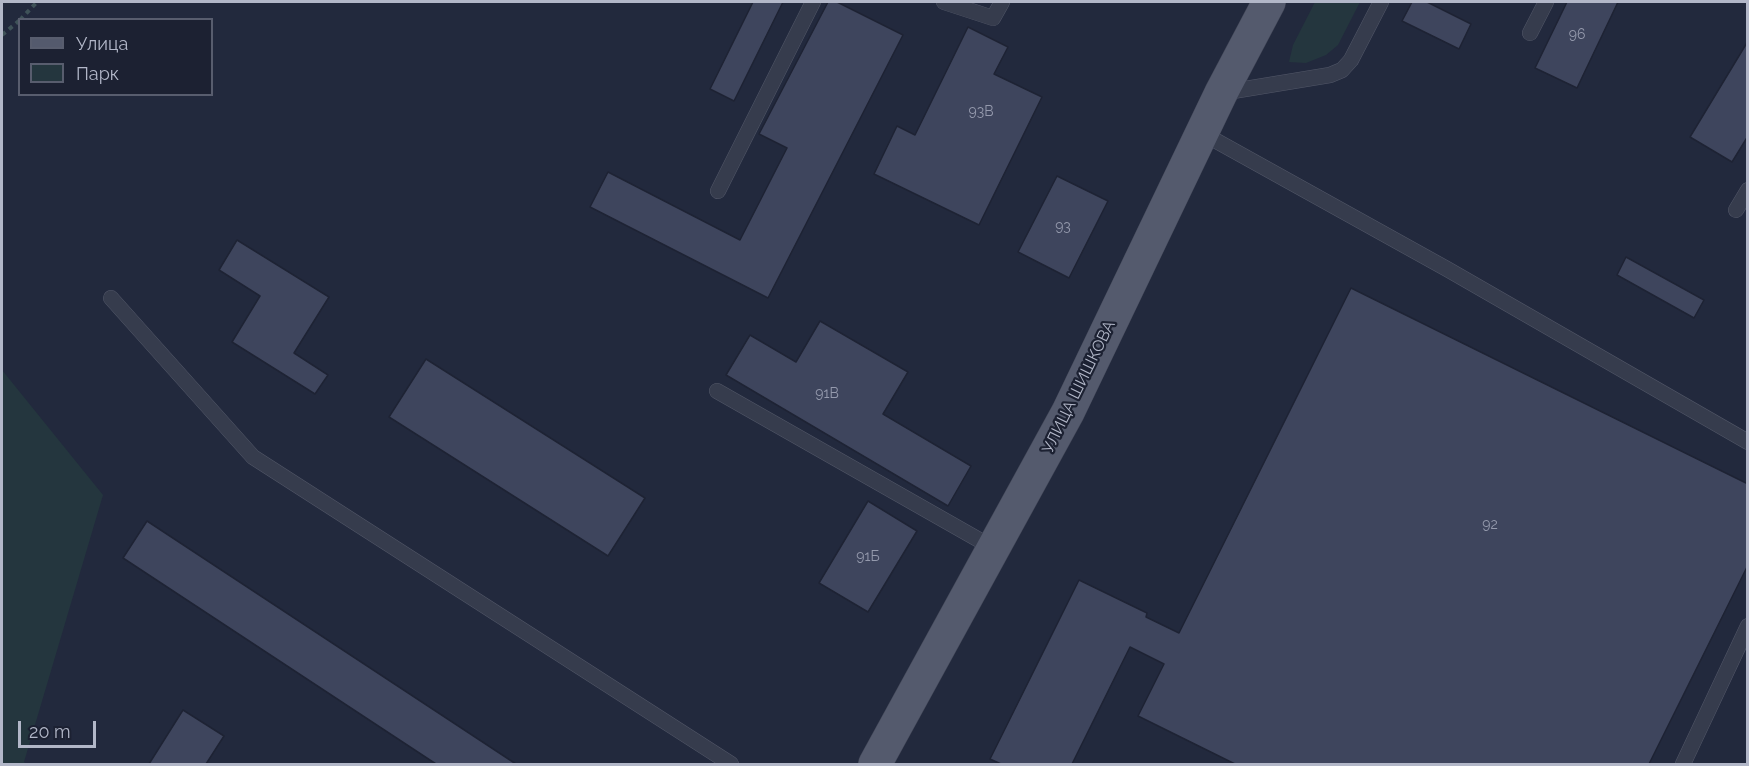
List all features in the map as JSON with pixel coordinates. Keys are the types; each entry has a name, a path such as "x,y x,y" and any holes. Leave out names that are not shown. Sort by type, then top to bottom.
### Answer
{"main road":[{"name":"УЛИЦА ШИШКОВА","path":"875,765 1068,412 1221,93 1269,2"}],"lane":[{"path":"718,191 813,2"},
{"path":"944,2 993,18 1002,2"},
{"path":"1221,93 1330,75 1342,70 1351,60 1381,2"},
{"path":"1530,33 1546,2"},
{"path":"1202,133 1447,269 1748,442"},
{"path":"1736,210 1748,190"},
{"path":"111,298 253,457 731,765"},
{"path":"717,391 995,549"},
{"path":"1683,765 1748,626"}],"path":[{"path":"22,18 37,2"},
{"path":"2,35 18,22"}],"green space":[{"path":"1315,2 1360,2 1338,45 1326,55 1306,63 1289,62 1293,45"},
{"path":"2,370 103,495 24,762 26,764 2,764"}],"building":[{"path":"753,2 783,2 734,101 710,89"},
{"path":"828,2 837,2 903,35 768,298 590,207 608,172 740,240 787,148 759,134"},
{"path":"1412,2 1427,2 1471,24 1459,49 1402,21"},
{"path":"1567,2 1618,2 1577,88 1535,68"},
{"path":"968,27 1008,47 994,74 1042,97 979,225 874,174 897,126 915,135"},
{"path":"1748,41 1748,136 1732,162 1690,137"},
{"path":"1057,176 1108,201 1069,278 1018,252"},
{"path":"237,240 329,297 294,353 328,375 315,394 232,342 260,296 219,270"},
{"path":"1626,257 1704,300 1694,318 1617,275"},
{"path":"1351,288 1748,484 1748,565 1649,764 1235,764 1138,716 1164,664 1130,647 1072,764 1001,764 990,759 1079,580 1147,613 1146,617 1179,633"},
{"path":"820,321 908,372 883,414 971,466 948,506 726,375 750,335 796,362"},
{"path":"426,359 645,498 608,556 389,417"},
{"path":"868,501 917,531 868,612 819,583"},
{"path":"147,521 516,764 436,764 123,558"},
{"path":"183,710 224,736 206,764 149,764"}]}
